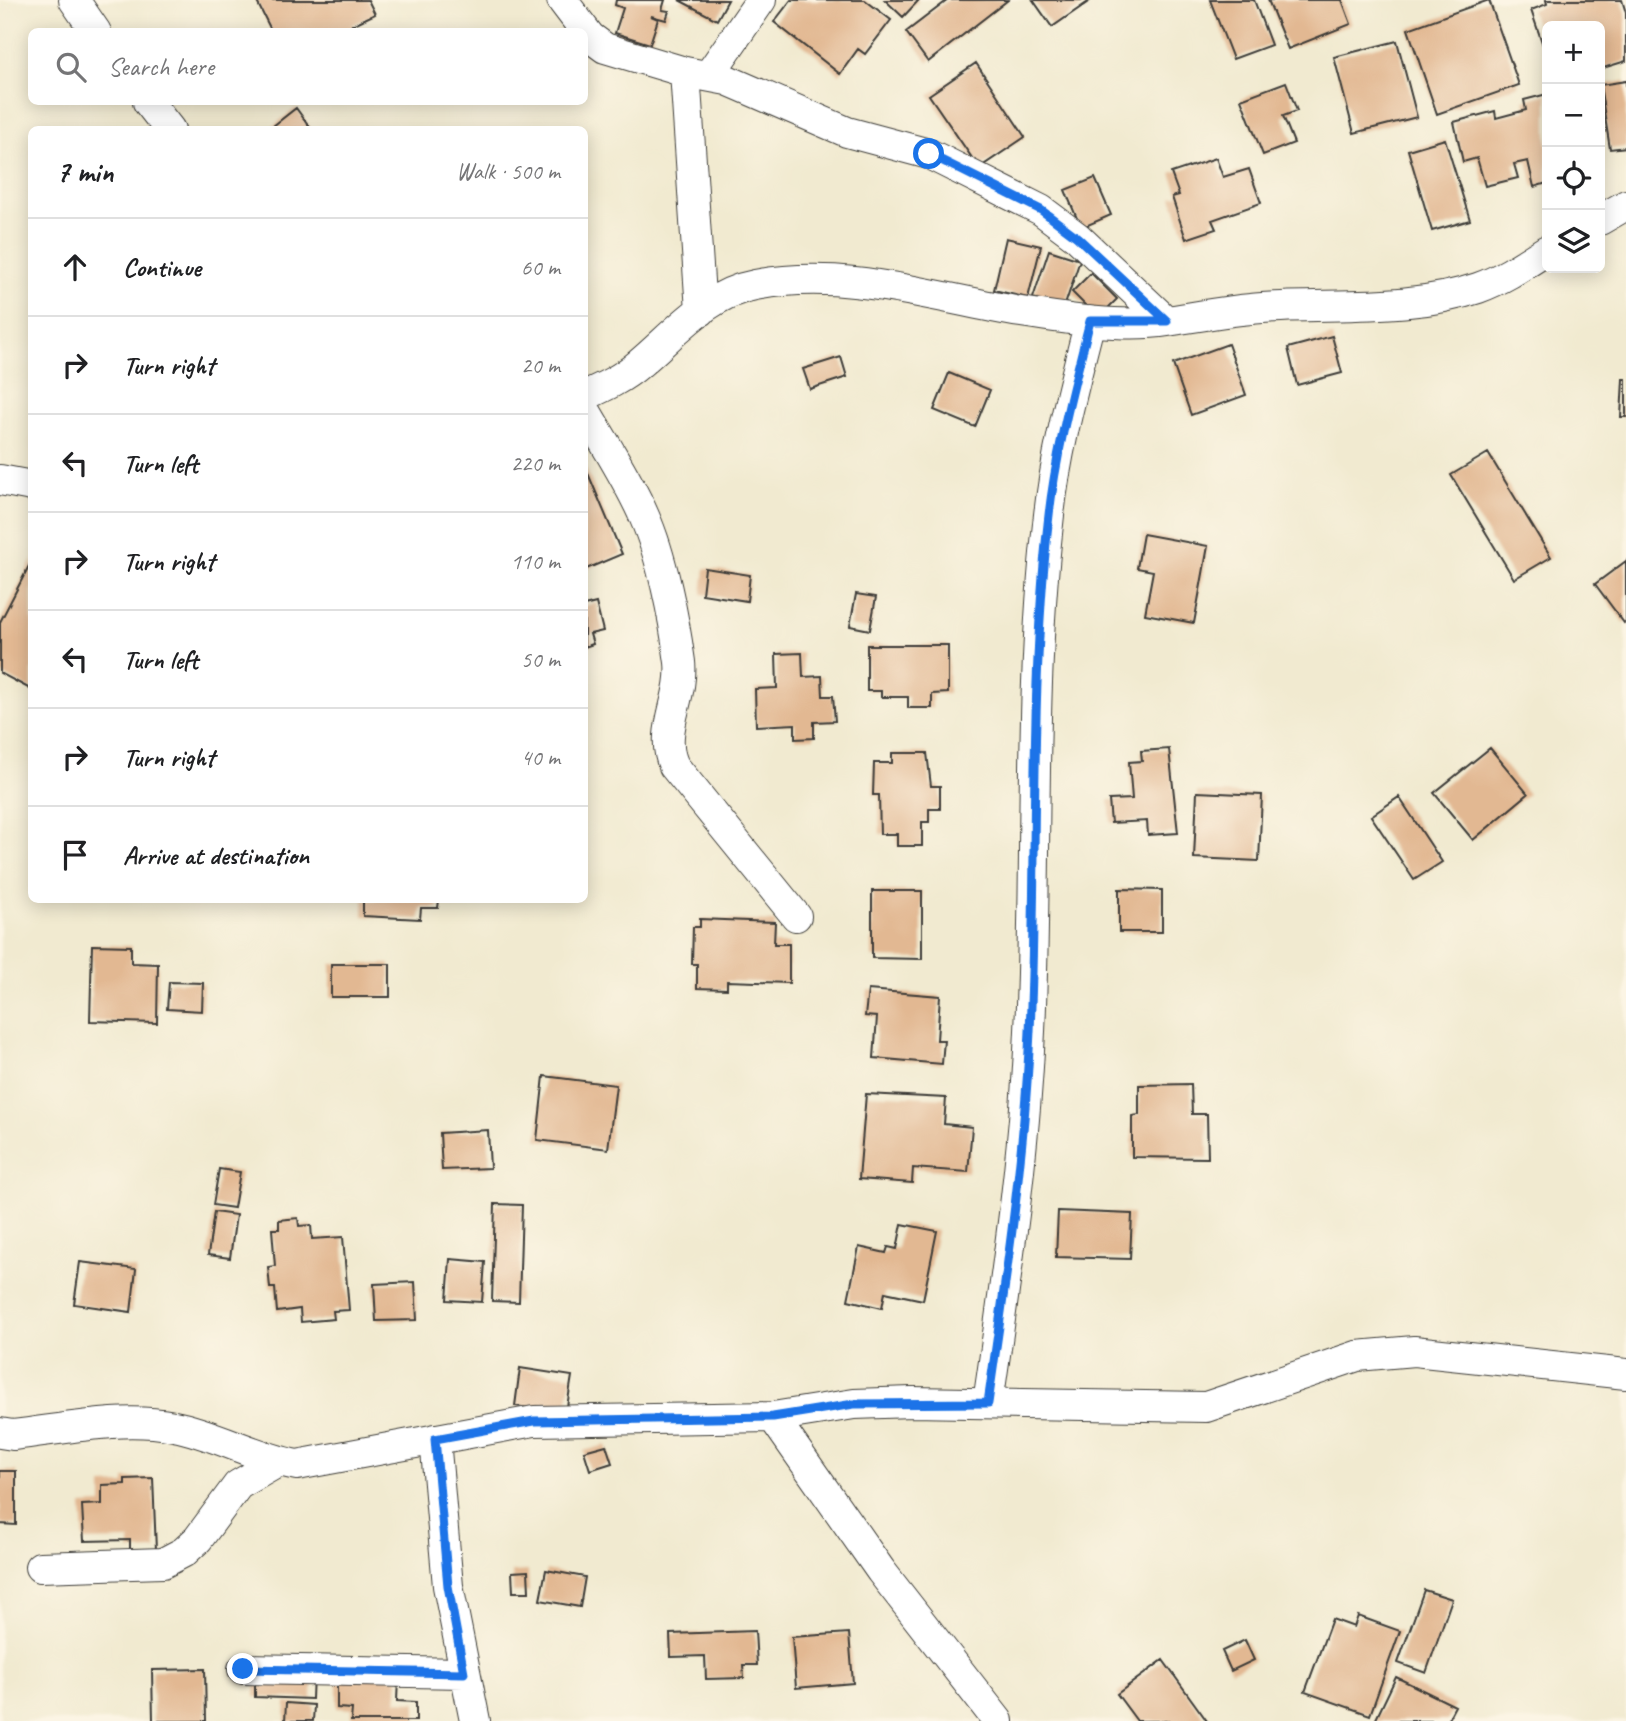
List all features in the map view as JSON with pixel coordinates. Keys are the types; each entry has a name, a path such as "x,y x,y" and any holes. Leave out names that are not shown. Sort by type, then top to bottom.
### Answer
{"street":[{"path":"74,0 93,28"},
{"path":"562,0 583,28"},
{"path":"701,311 697,73 761,0"},
{"path":"588,34 605,48 697,73 847,132 929,154 1041,210 1077,237 1167,321"},
{"path":"150,105 167,126"},
{"path":"1605,217 1626,205"},
{"path":"588,394 615,382 638,365 717,297 753,285 795,279 845,280 905,288 1019,312 1090,321 1167,321 1261,308 1426,300 1477,288 1504,276 1542,253"},
{"path":"988,1403 1024,1110 1031,1008 1036,663 1048,522 1064,422 1090,321"},
{"path":"588,415 645,517 670,604 681,678 667,738 668,751 674,766 796,916"},
{"path":"0,480 28,485"},
{"path":"0,1433 13,1435 139,1420 192,1430 278,1462 315,1464 534,1421 773,1417 854,1404 988,1403 1206,1407 1357,1356 1414,1351 1626,1374"},
{"path":"773,1417 881,1571 991,1718"},
{"path":"435,1439 448,1586 475,1721"},
{"path":"40,1567 163,1563 184,1552 198,1539 238,1485 278,1462"},
{"path":"243,1669 464,1673"}],"building":[{"path":"256,0 368,0 375,14 352,25 353,28 270,28"},
{"path":"616,0 665,0 662,10 669,11 666,20 651,16 658,19 650,44 615,33 623,8 615,5"},
{"path":"679,0 728,0 717,20"},
{"path":"791,0 865,0 891,20 865,54 858,49 840,74 774,22"},
{"path":"885,0 919,0 903,17"},
{"path":"948,0 1008,0 928,62 906,32"},
{"path":"1033,0 1091,0 1052,27"},
{"path":"1210,0 1254,0 1271,45 1233,59"},
{"path":"1268,0 1342,0 1351,24 1288,49"},
{"path":"1489,0 1519,85 1437,114 1408,29"},
{"path":"1546,0 1622,0 1626,13 1626,61 1605,67 1605,21 1542,21 1542,42 1531,10 1547,4"},
{"path":"1397,41 1417,117 1354,133 1334,57"},
{"path":"976,63 1025,137 979,168 929,95"},
{"path":"1626,81 1626,147 1610,149 1605,117 1605,84"},
{"path":"1286,82 1297,111 1283,116 1294,143 1263,155 1241,99"},
{"path":"1542,95 1542,185 1534,187 1528,161 1514,164 1518,178 1485,186 1477,158 1463,162 1454,122 1495,111 1496,118 1526,110 1524,100"},
{"path":"296,108 309,126 273,126"},
{"path":"1445,139 1470,220 1432,231 1408,150"},
{"path":"1216,158 1223,177 1249,169 1261,203 1212,220 1216,229 1186,239 1172,197 1179,195 1171,173"},
{"path":"1095,178 1111,215 1081,228 1065,190"},
{"path":"1006,238 1041,246 1028,298 994,290"},
{"path":"1049,250 1080,260 1064,308 1033,298"},
{"path":"1091,273 1117,299 1098,318 1072,292"},
{"path":"1332,336 1342,373 1297,385 1288,348"},
{"path":"1228,344 1246,395 1191,415 1173,364"},
{"path":"841,357 847,377 810,389 803,369"},
{"path":"949,373 990,390 975,427 934,410"},
{"path":"1623,379 1626,379 1626,417 1621,417"},
{"path":"1488,453 1551,557 1514,579 1451,475"},
{"path":"588,473 622,554 588,568"},
{"path":"1143,534 1208,546 1194,623 1145,614 1153,571 1137,568"},
{"path":"1626,561 1626,621 1624,623 1595,584"},
{"path":"28,568 28,688 0,673 0,622"},
{"path":"705,568 750,575 747,601 702,594"},
{"path":"856,594 876,597 870,630 850,626"},
{"path":"596,603 603,631 590,634 593,644 588,646 588,605"},
{"path":"867,645 948,645 948,693 932,694 932,708 908,708 908,697 881,697 881,691 867,691"},
{"path":"802,653 803,677 822,676 823,696 833,696 835,721 814,722 814,738 795,739 795,724 756,726 755,689 777,688 776,654"},
{"path":"1490,748 1528,794 1473,840 1434,793"},
{"path":"1169,749 1178,833 1148,835 1147,821 1111,823 1109,800 1132,799 1129,762 1142,761 1141,751"},
{"path":"892,753 927,753 931,786 940,786 940,809 929,809 929,822 922,822 922,846 897,846 897,834 880,834 879,795 873,795 874,763 892,763"},
{"path":"1197,792 1262,795 1259,861 1194,858"},
{"path":"1399,797 1442,862 1414,880 1371,816"},
{"path":"1119,889 1162,890 1162,932 1119,932"},
{"path":"872,891 922,891 922,959 872,958"},
{"path":"363,903 439,903 438,908 421,908 420,919 363,916"},
{"path":"700,919 775,922 774,944 789,944 789,983 727,981 727,989 697,988 697,964 692,964 693,927 700,927"},
{"path":"92,945 131,946 131,963 158,964 157,1023 90,1021"},
{"path":"331,964 390,964 390,997 331,997"},
{"path":"169,982 203,983 202,1011 167,1009"},
{"path":"868,990 940,996 937,1040 944,1040 942,1064 874,1058 877,1017 865,1016"},
{"path":"544,1076 616,1085 608,1149 537,1140"},
{"path":"1191,1084 1192,1114 1207,1114 1208,1158 1132,1157 1132,1116 1139,1115 1139,1085"},
{"path":"866,1094 946,1098 944,1124 972,1127 968,1172 913,1168 912,1183 859,1179"},
{"path":"488,1130 490,1168 442,1170 440,1133"},
{"path":"219,1169 240,1172 234,1208 213,1205"},
{"path":"495,1204 522,1205 519,1302 492,1301"},
{"path":"1058,1211 1132,1214 1130,1259 1056,1257"},
{"path":"214,1212 236,1215 230,1258 208,1255"},
{"path":"298,1218 299,1226 311,1225 312,1239 343,1237 349,1310 333,1311 334,1319 301,1322 300,1309 277,1312 275,1288 270,1288 268,1267 275,1266 272,1229 279,1229 279,1220"},
{"path":"902,1224 937,1231 923,1300 885,1292 882,1308 848,1300 859,1247 886,1253 888,1247 897,1249"},
{"path":"450,1259 485,1262 482,1302 447,1300"},
{"path":"80,1262 136,1269 131,1312 74,1304"},
{"path":"415,1282 417,1320 376,1321 374,1284"},
{"path":"520,1368 572,1376 566,1413 515,1406"},
{"path":"606,1445 612,1463 590,1470 584,1451"},
{"path":"0,1471 16,1471 16,1525 0,1524"},
{"path":"153,1478 156,1550 130,1551 130,1540 84,1541 82,1505 102,1504 102,1485 125,1484 125,1479"},
{"path":"546,1570 585,1577 580,1607 540,1600"},
{"path":"528,1571 529,1592 513,1592 512,1572"},
{"path":"1424,1590 1452,1599 1426,1673 1398,1663"},
{"path":"1358,1616 1400,1631 1370,1715 1305,1692 1332,1619 1354,1627"},
{"path":"755,1631 757,1665 743,1665 744,1678 706,1679 705,1656 671,1657 670,1634"},
{"path":"849,1633 853,1683 796,1688 792,1637"},
{"path":"1245,1640 1254,1660 1231,1671 1222,1651"},
{"path":"1163,1660 1207,1721 1137,1721 1117,1694"},
{"path":"205,1669 206,1721 153,1721 152,1670"},
{"path":"255,1671 313,1673 312,1699 255,1697"},
{"path":"337,1675 398,1678 397,1701 416,1702 416,1721 351,1721 352,1709 337,1708"},
{"path":"1396,1677 1455,1706 1447,1721 1375,1721"},
{"path":"286,1703 314,1705 313,1721 285,1721"}],"route":[{"path":"243,1669 464,1673 448,1586 435,1439 534,1421 773,1417 854,1404 988,1403 1024,1110 1031,1008 1036,663 1048,522 1064,422 1090,321 1167,321 1138,297 1077,237 1041,210 929,154"}]}
